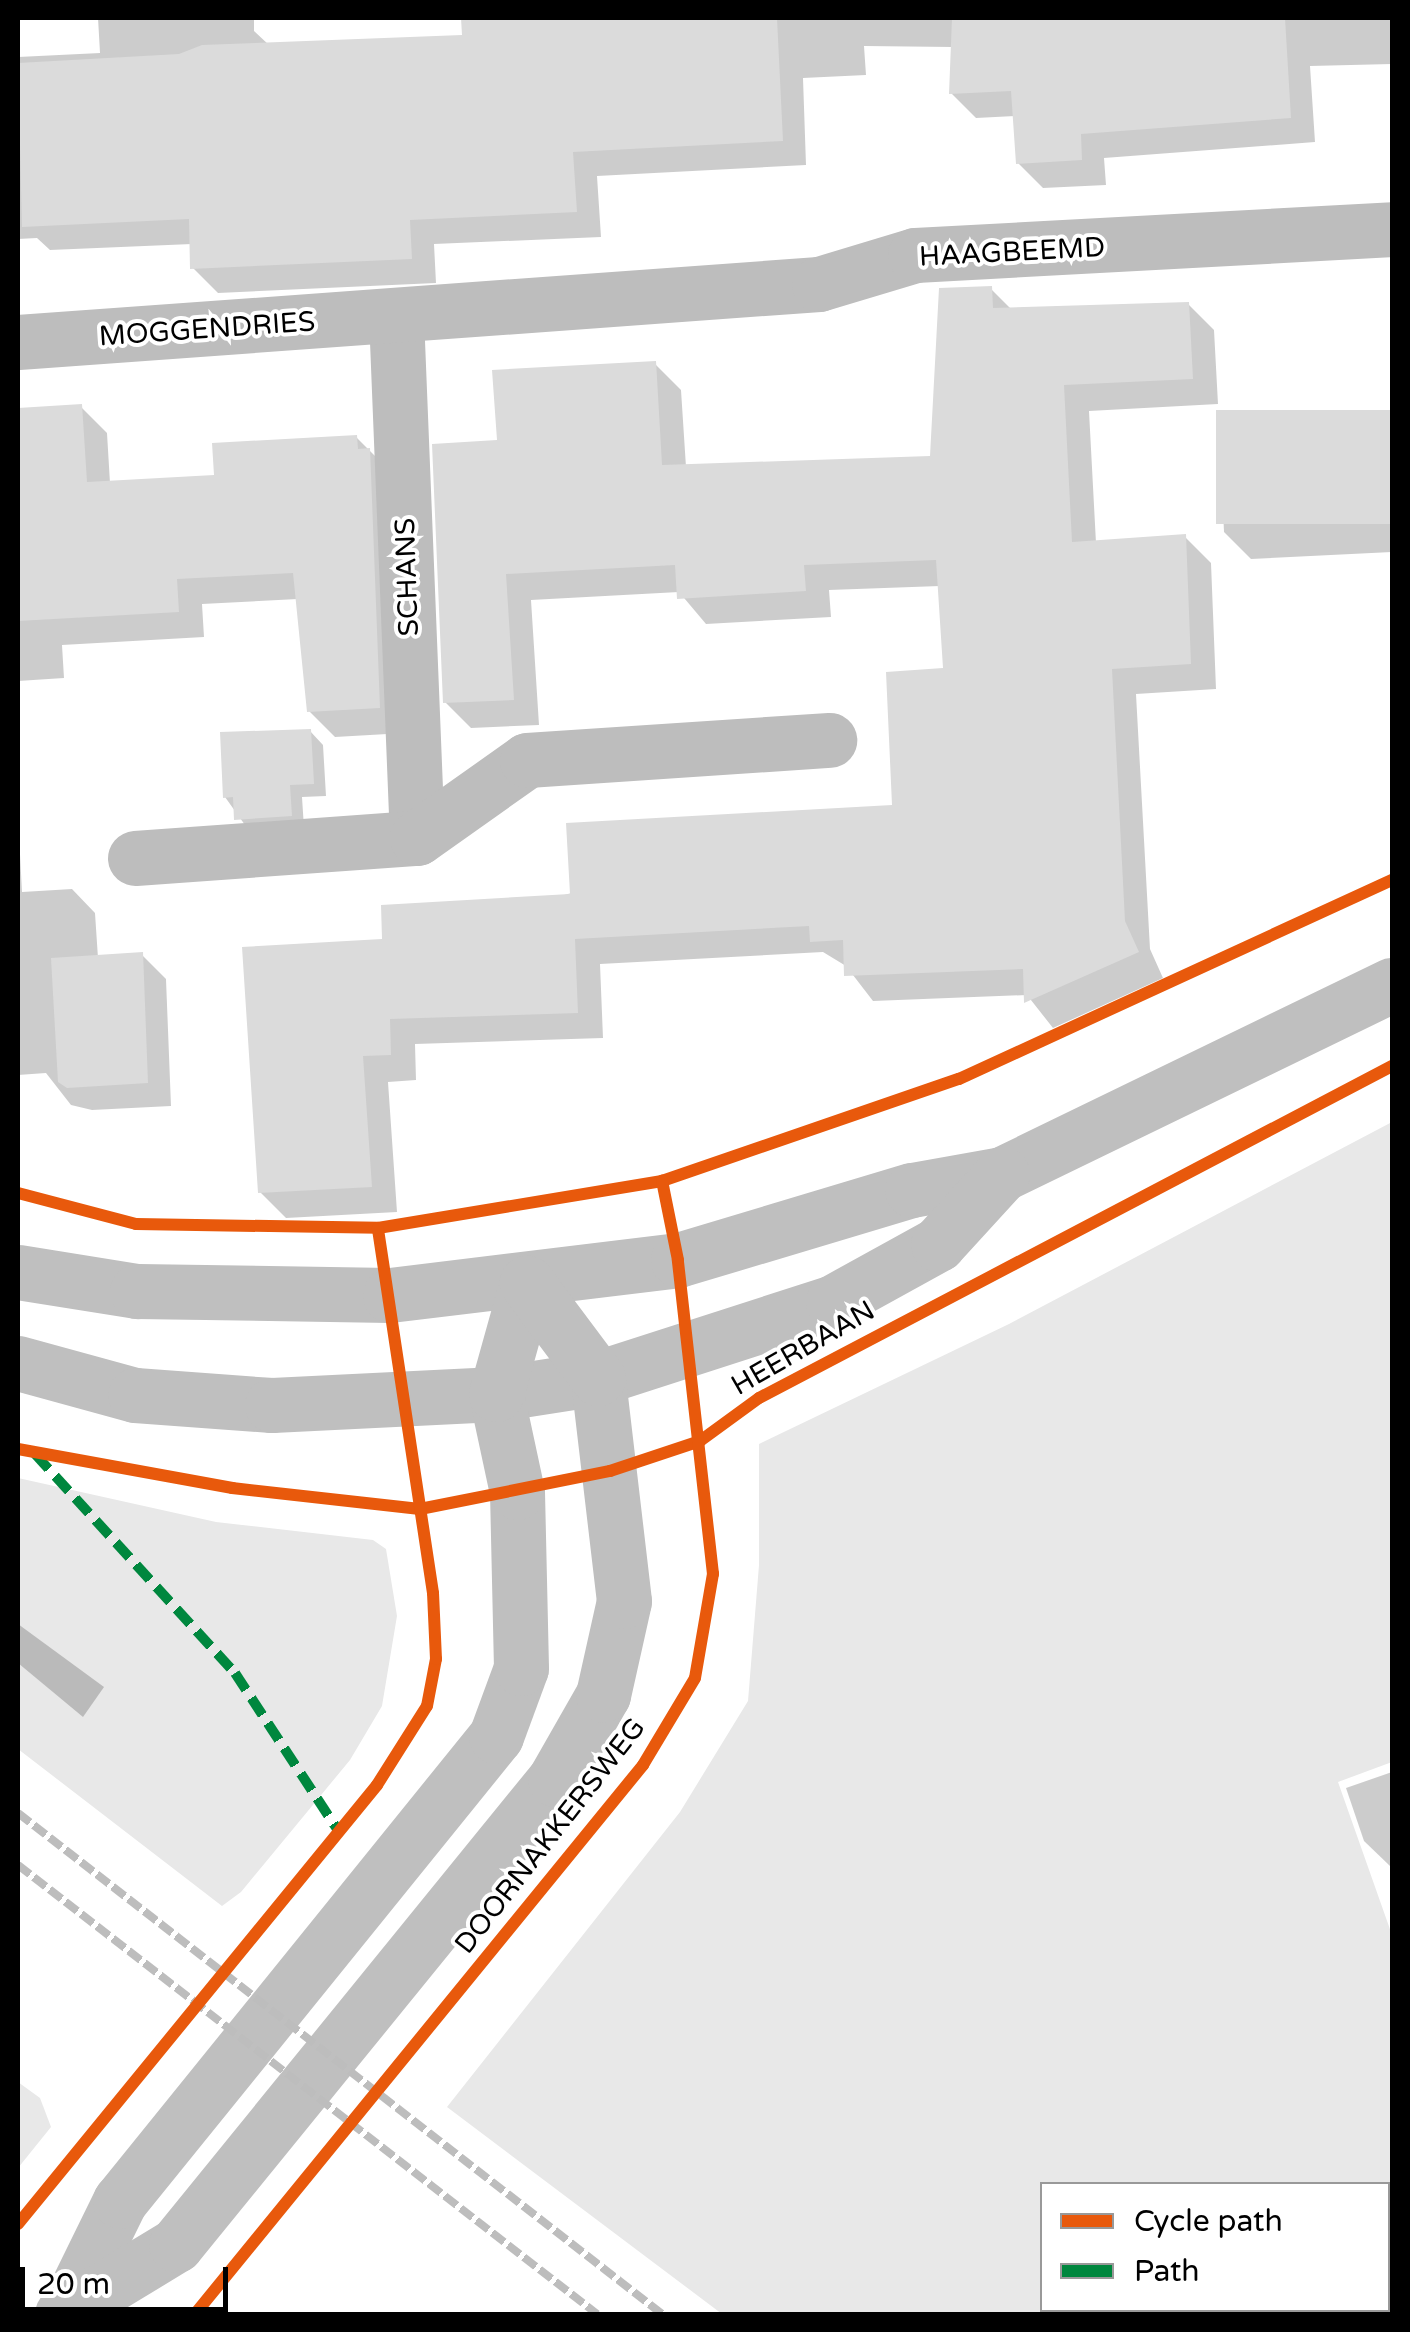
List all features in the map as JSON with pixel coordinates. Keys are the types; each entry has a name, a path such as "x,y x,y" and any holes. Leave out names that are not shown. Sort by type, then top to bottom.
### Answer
{"street":[{"name":"HAAGBEEMD","path":"396,316 819,284 915,255 1392,229"},
{"name":"MOGGENDRIES","path":"18,342 396,316"},
{"name":"SCHANS","path":"396,316 417,838"},
{"path":"135,858 417,838 527,760 829,740"},
{"name":"HEERBAAN","path":"18,1272 137,1291 390,1294 526,1282 678,1260 912,1190 1002,1174 1392,985"},
{"name":"HEERBAAN","path":"18,1364 136,1395 272,1405 496,1394 598,1378 832,1302 938,1244 1002,1174"},
{"path":"526,1282 598,1378"},
{"name":"DOORNAKKERSWEG","path":"64,2313 120,2200 496,1736 521,1668 517,1492 496,1394 526,1282"},
{"name":"DOORNAKKERSWEG","path":"64,2313 176,2245 556,1779 602,1695 624,1600 598,1378"}],"shaded area":[{"path":"1392,1122 1392,1762 1338,1782 1392,1935 1392,2314 722,2314 447,2107 680,1812 748,1701 759,1565 759,1444 1009,1324"},
{"path":"18,1478 216,1522 373,1540 386,1549 397,1616 382,1706 350,1760 241,1892 222,1906 18,1749"},
{"path":"18,1624 104,1687 83,1717 18,1663"},
{"path":"18,2082 40,2098 51,2127 18,2168"}],"building":[{"path":"461,18 777,18 783,141 573,152 577,212 410,220 412,259 190,269 189,219 22,227 18,63 179,54 202,45 462,35"},
{"path":"952,18 1285,18 1291,118 1081,134 1082,160 1016,164 1011,91 949,94"},
{"path":"992,286 993,308 1189,302 1193,379 1064,385 1072,542 1186,534 1191,664 1112,669 1125,921 1139,952 1024,1003 1023,969 844,976 843,940 810,942 809,926 575,939 578,1013 390,1019 391,1055 363,1056 372,1187 258,1193 242,947 382,939 381,905 570,894 566,823 892,805 886,672 943,668 936,560 804,565 806,591 677,599 675,565 506,574 514,700 443,703 432,444 497,440 492,370 656,361 662,465 930,456 939,288"},
{"path":"82,404 87,482 214,475 212,443 357,435 358,449 370,448 380,708 307,712 293,573 177,579 179,612 18,621 18,408"},
{"path":"1216,410 1392,410 1392,524 1216,524"},
{"path":"311,729 314,784 290,785 292,816 234,820 233,797 223,798 220,732"},
{"path":"143,952 148,1083 67,1088 58,1082 51,958"}],"railway":[{"path":"18,1813 662,2314"},
{"path":"18,1865 597,2314"}],"marked path":[{"path":"35,1454 235,1673 339,1832"}],"cycle path":[{"path":"18,1193 136,1224 378,1228 662,1181 959,1079 1392,880"},
{"path":"18,1449 232,1488 420,1509 610,1471 700,1441 759,1398 1392,1066"},
{"path":"195,2314 643,1765 695,1678 713,1574 678,1260 662,1181"},
{"path":"18,2224 377,1785 427,1706 436,1659 433,1593 378,1228"}]}
